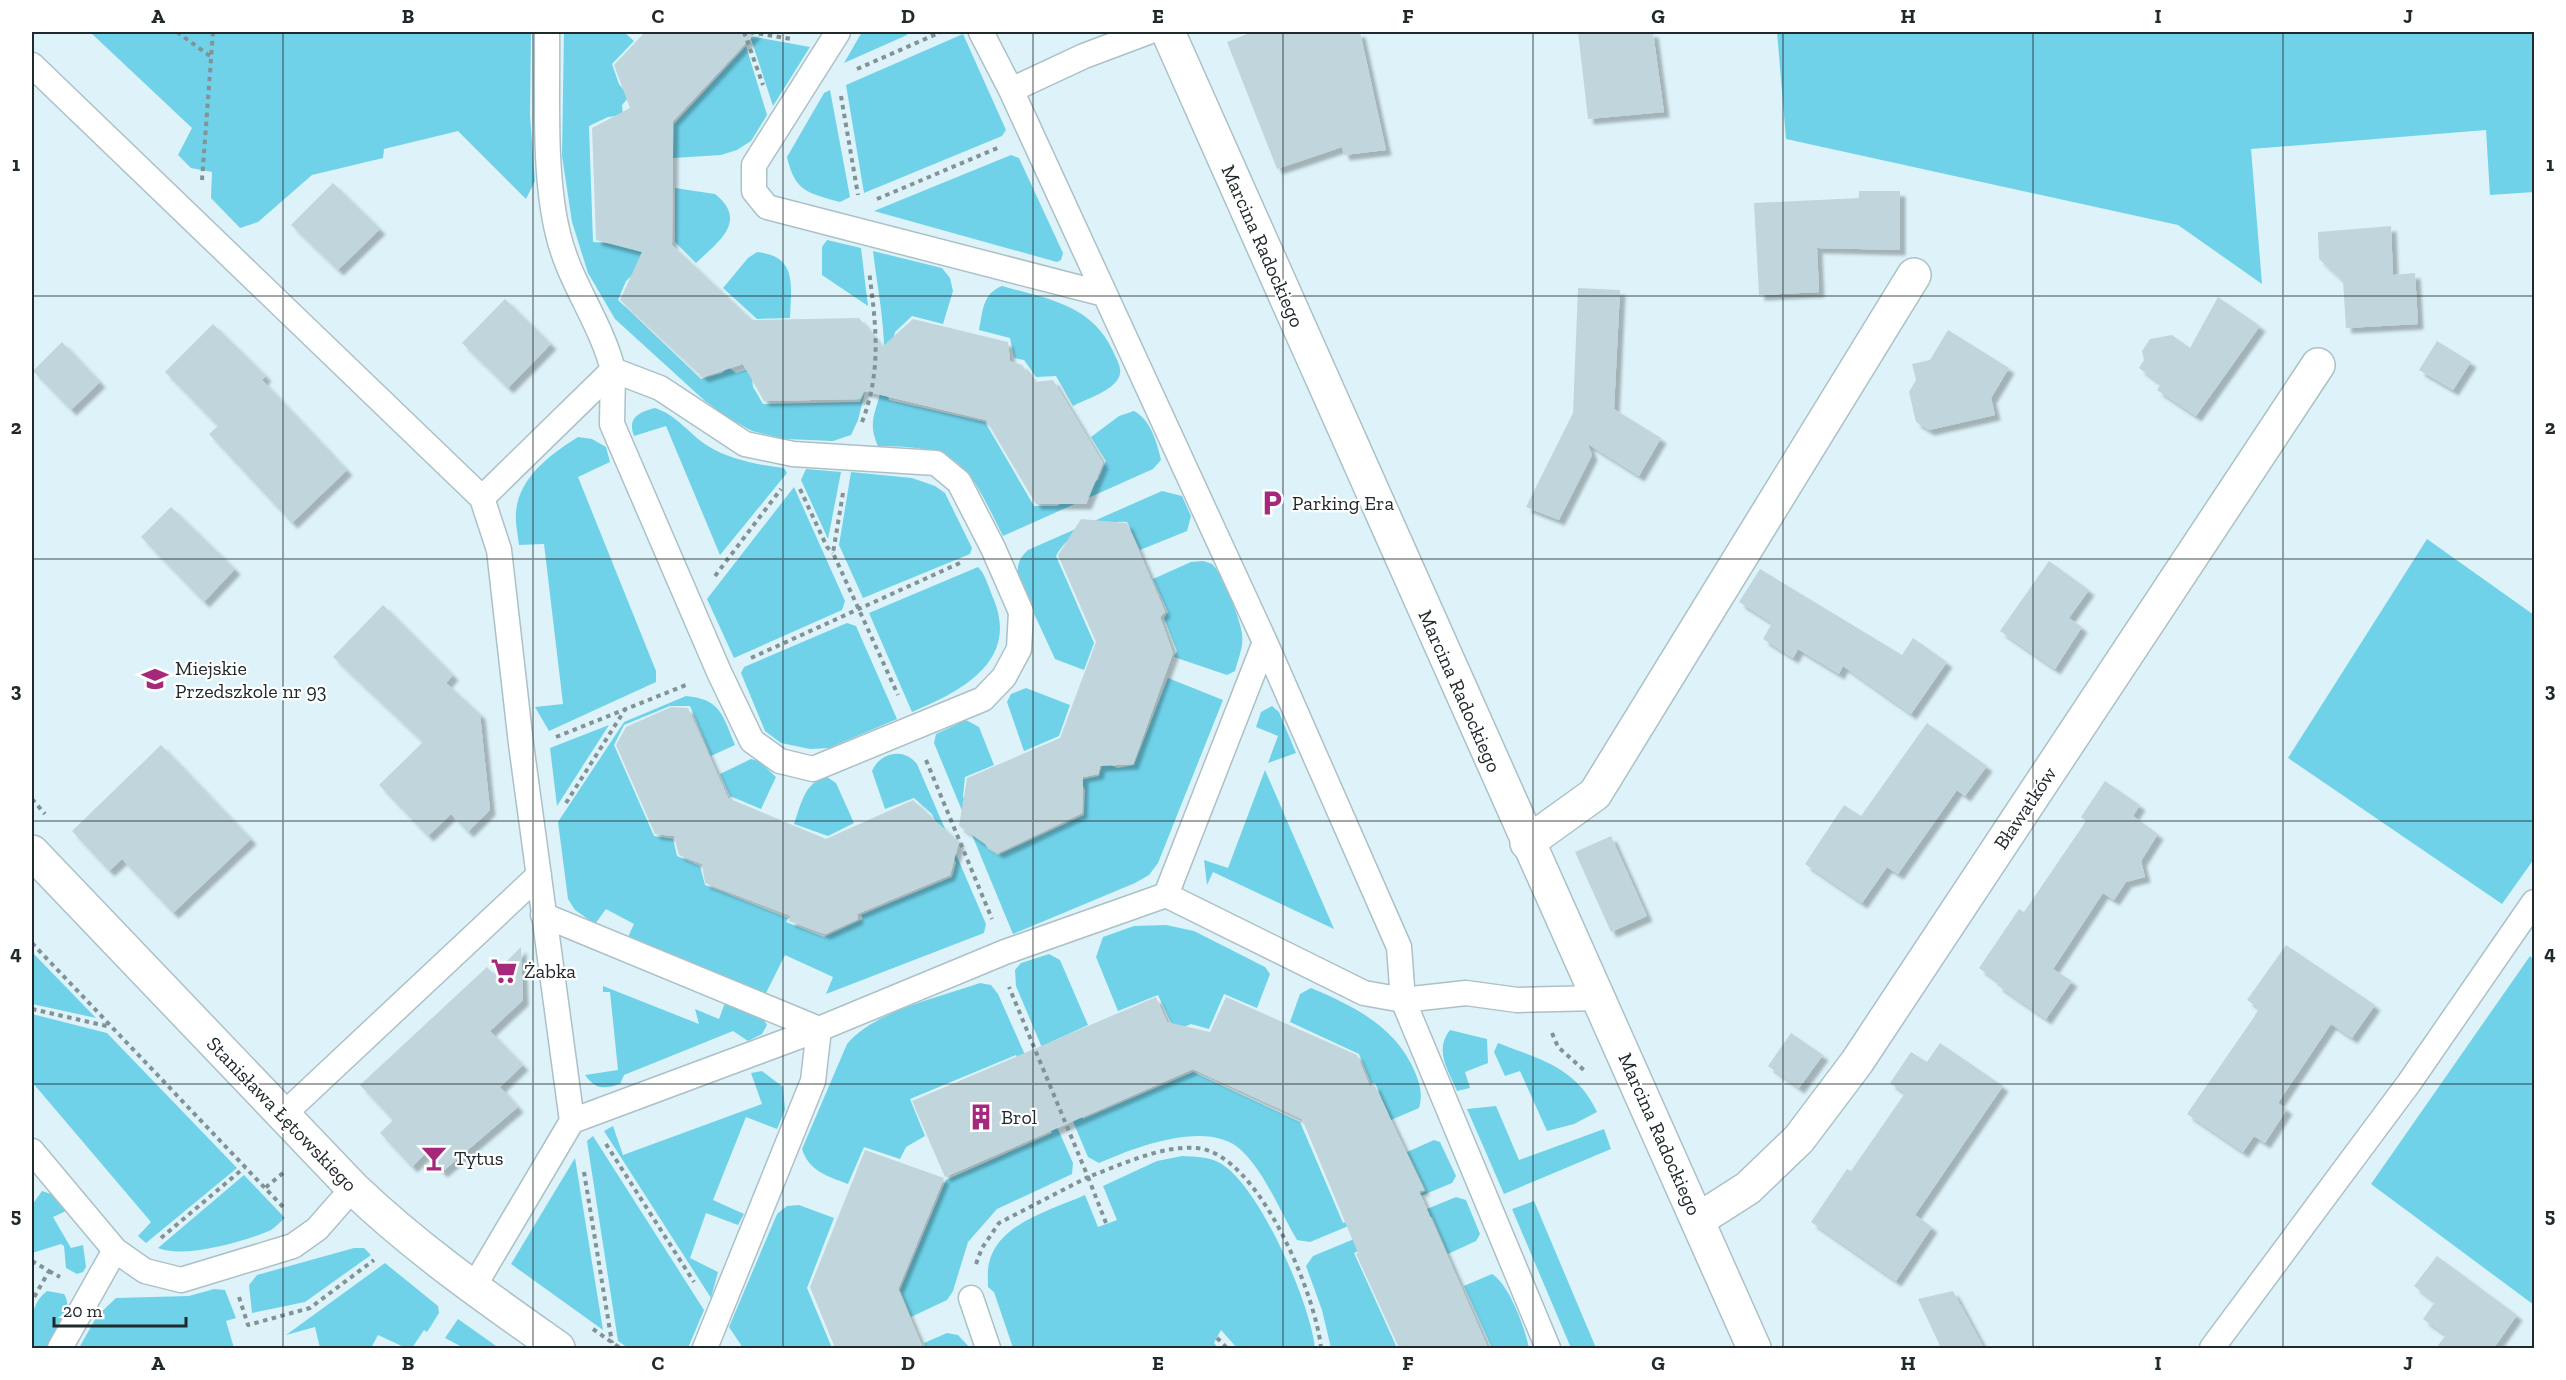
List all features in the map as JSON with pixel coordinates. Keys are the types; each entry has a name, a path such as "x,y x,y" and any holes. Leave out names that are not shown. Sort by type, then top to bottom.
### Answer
{"street":[{"name":"Marcina Radockiego","path":"1168,32 1527,843 1599,998 1754,1348"},
{"path":"1527,843 1595,794 1914,275"},
{"name":"Bławatków","path":"1698,1220 1748,1188 1799,1139 1857,1062 2319,365"},
{"name":"Stanisława Łętowskiego","path":"32,852 353,1188 397,1230 473,1288 558,1348"}],"lane":[{"path":"547,32 550,183 558,234 573,279 606,344 613,370 612,424 719,672 752,741 780,761 813,769 983,699 1004,677 1019,649 1021,612 993,548 959,482 936,463 793,454 745,444 660,388 613,370"},
{"path":"838,32 754,165 754,191 767,207 1104,294"},
{"path":"981,32 1011,90 1265,642 1399,947 1402,1000 1548,1348"},
{"path":"1011,90 1084,56 1148,32"},
{"path":"32,65 482,498 499,550 543,915 587,1123"},
{"path":"482,498 613,370"},
{"path":"1166,895 1265,642"},
{"path":"283,1115 539,875"},
{"path":"473,1288 587,1123 1005,952 1166,895 1364,993 1402,1000 1466,993 1517,1000 1599,998"},
{"path":"2212,1348 2409,1083 2535,902"},
{"path":"543,915 819,1029"},
{"path":"705,1348 813,1081 819,1029"},
{"path":"32,1151 115,1250 145,1271 181,1280 293,1246 317,1229 353,1188"},
{"path":"60,1348 115,1250"},
{"path":"971,1298 988,1348"}],"path":[{"path":"177,32 211,57"},
{"path":"202,189 213,32"},
{"path":"744,32 778,128"},
{"path":"848,73 941,32"},
{"path":"833,553 849,457 872,398 877,367 877,333 864,231 839,89"},
{"path":"860,206 1031,134"},
{"path":"688,600 704,591 786,482"},
{"path":"798,483 827,547 833,553 913,729 1005,952 1009,985 1106,1223"},
{"path":"548,740 719,672 993,548"},
{"path":"562,809 626,708"},
{"path":"32,944 265,1188"},
{"path":"32,1009 112,1027"},
{"path":"587,1123 718,1319"},
{"path":"587,1123 580,1144 612,1343"},
{"path":"971,1298 971,1277 982,1248 999,1223 1088,1177 1170,1150 1199,1148 1231,1163 1258,1191 1293,1258 1318,1323 1321,1348"},
{"path":"229,1266 248,1325 310,1308 384,1253"},
{"path":"32,1261 49,1271 32,1301"},
{"path":"1217,1338 1227,1348"}],"shaded area":[{"path":"90,32 531,32 530,115 535,181 526,199 458,131 384,149 383,158 312,175 258,222 240,228 211,198 212,172 191,168 178,155 192,128"},
{"path":"564,32 624,32 634,41 612,64 619,84 629,97 622,105 623,115 608,117 589,126 593,242 657,246 656,253 626,281 618,300 701,379 722,373 728,367 736,373 751,368 753,387 763,404 860,402 865,392 858,420 851,435 833,441 785,439 752,431 705,401 615,319 588,273 572,222 562,156"},
{"path":"862,32 906,32 907,35 844,63"},
{"path":"1777,32 2534,32 2534,192 2490,195 2486,130 2251,149 2262,284 2178,225 1786,139"},
{"path":"963,34 1006,130 1002,136 864,193 846,85"},
{"path":"750,36 810,47 773,106"},
{"path":"746,46 767,115 751,141 737,150 721,155 673,158 674,124"},
{"path":"830,90 850,197 840,202 804,189 794,178 787,157 824,93"},
{"path":"1011,155 1019,158 1063,253 1061,260 1057,262 874,211"},
{"path":"675,188 715,194 725,204 729,213 730,222 721,239 696,263 675,242"},
{"path":"827,240 861,248 868,306 822,275 822,247"},
{"path":"873,251 942,268 950,278 953,291 943,324 912,316 895,332 884,379 889,400 985,422 1034,506 1057,506 1098,480 1106,461 1091,437 1119,416 1134,411 1140,415 1149,425 1161,460 1153,469 1003,536 981,492 959,465 946,456 928,450 878,446 873,424 881,389 884,338"},
{"path":"757,252 770,255 786,266 791,284 790,318 757,319 723,288 748,258"},
{"path":"1002,286 1066,306 1093,323 1104,335 1119,364 1120,374 1116,382 1073,406 1056,376 1036,377 1024,360 1014,358 1010,338 979,330 987,298 995,289"},
{"path":"655,408 670,415 717,451 745,461 784,468 787,473 720,555 666,426 634,436 633,420 639,414"},
{"path":"578,437 592,439 606,447 610,462 578,477 656,671 656,682 549,731 535,707 563,704 544,544 519,545 516,512 518,499 530,477 547,459"},
{"path":"806,469 841,472 828,539 801,480"},
{"path":"851,472 912,478 935,486 945,493 972,548 970,554 863,598 839,545"},
{"path":"794,487 845,601 842,610 734,658 707,599"},
{"path":"1162,491 1182,496 1191,516 1187,531 1140,550 1127,522 1106,523 1077,534 1062,547 1056,556 1094,643 1084,670 1055,659 1018,579 1018,566 1022,556 1028,550"},
{"path":"2427,539 2534,615 2534,859 2502,904 2288,758"},
{"path":"1203,561 1212,564 1221,576 1241,628 1242,644 1235,671 1227,675 1174,657 1177,651 1164,618 1168,612 1153,579 1191,562"},
{"path":"978,567 987,582 1000,622 998,641 992,657 966,684 949,695 912,712 869,613"},
{"path":"847,623 856,626 897,719 829,748 810,749 781,743 765,731 741,673 744,667"},
{"path":"1168,678 1223,700 1158,863 1149,875 1135,883 1013,934 934,743 936,734 966,720 979,727 994,765 965,777 963,796 987,848 998,855 1084,815 1085,790 1080,780 1099,776 1103,762 1118,768 1134,765"},
{"path":"1026,688 1070,705 1059,736 1024,751 1007,702 1011,694"},
{"path":"686,696 714,705 723,718 735,745 711,756 690,706 670,706 624,725 614,745 654,836 673,839 677,856 700,866 705,885 788,918 786,922 824,937 863,919 861,915 952,877 956,863 932,814 914,798 885,809 872,771 886,756 906,755 917,764 986,924 984,933 826,994 833,977 785,955 766,993 628,937 634,924 606,909 595,924 575,910 568,899 558,822 624,722"},
{"path":"1272,706 1279,712 1296,753 1268,763 1278,736 1256,727 1261,712"},
{"path":"609,725 557,806 550,748"},
{"path":"751,759 759,761 776,777 761,809 730,796 720,774"},
{"path":"1265,770 1334,929 1213,872 1207,885 1204,860 1228,868"},
{"path":"827,777 836,783 854,823 828,836 794,824 809,788 820,779"},
{"path":"1166,925 1194,931 1265,967 1270,974 1257,1008 1224,994 1209,1029 1191,1024 1175,1031 1158,995 1118,1011 1096,957 1103,937 1134,926"},
{"path":"32,952 96,1018 32,1004"},
{"path":"1049,954 1060,960 1088,1025 1051,1042 1083,1119 1193,1072 1300,1122 1343,1223 1426,1191 1407,1152 1434,1140 1440,1142 1456,1176 1452,1183 1310,1242 1297,1240 1258,1170 1242,1151 1228,1141 1192,1136 1152,1143 1099,1163 1088,1157 1016,986 1015,970 1021,963"},
{"path":"2530,956 2534,960 2534,1305 2371,1184"},
{"path":"980,983 991,985 998,994 1073,1163 1072,1174 997,1209 968,1242 953,1291 947,1300 911,1317 900,1290 946,1180 1052,1133 1016,1055 910,1099 925,1136 906,1147 900,1159 864,1147 848,1184 814,1168 802,1149 847,1044 859,1032 874,1022 909,1006"},
{"path":"603,986 699,1024 695,1009 719,1019 726,1000 761,1015 767,1025 762,1034 748,1041 733,1031 624,1075 620,1084 601,1087 585,1075 618,1070 610,992 603,992"},
{"path":"1311,988 1358,1011 1385,1030 1397,1042 1407,1056 1418,1081 1421,1094 1419,1108 1391,1120 1375,1083 1371,1083 1359,1054 1290,1022 1300,994"},
{"path":"32,1014 107,1033 237,1168 146,1243 138,1236 151,1222 32,1082"},
{"path":"1450,1030 1487,1039 1488,1063 1465,1072 1470,1088 1457,1091 1443,1053 1445,1038"},
{"path":"1498,1043 1543,1060 1568,1075 1579,1085 1597,1112 1574,1124 1547,1131 1520,1071 1505,1076 1494,1052"},
{"path":"762,1071 783,1087 785,1110 777,1129 746,1117 713,1200 744,1214 738,1225 706,1213 690,1258 718,1272 711,1298 604,1131 613,1126 623,1155 762,1104 751,1073"},
{"path":"1496,1106 1519,1160 1604,1129 1611,1149 1504,1194 1467,1109"},
{"path":"593,1136 704,1310 688,1348 628,1348 618,1341 587,1141"},
{"path":"1182,1156 1218,1162 1233,1174 1249,1193 1265,1218 1293,1275 1304,1303 1315,1348 1237,1348 1221,1330 1214,1343 1218,1348 1013,1348 994,1292 988,1287 989,1263 994,1249 1003,1238 1028,1220 1085,1195 1098,1227 1117,1220 1103,1186 1157,1161"},
{"path":"575,1158 603,1330 511,1264"},
{"path":"244,1175 285,1218 275,1227 247,1239 215,1247 183,1251 158,1248"},
{"path":"42,1191 54,1195 66,1211 53,1217 71,1248 83,1245 86,1267 83,1272 77,1274 66,1268 64,1246 61,1244 32,1253 32,1205"},
{"path":"1456,1197 1466,1200 1480,1234 1476,1241 1448,1254 1432,1217 1354,1253 1397,1348 1331,1348 1322,1310 1306,1266 1313,1256"},
{"path":"1534,1201 1596,1348 1571,1348 1512,1209"},
{"path":"799,1205 834,1218 807,1288 832,1348 743,1348 729,1327 777,1214 787,1206"},
{"path":"354,1248 364,1248 371,1255 305,1302 252,1313 249,1285 257,1275"},
{"path":"385,1263 438,1306 439,1313 427,1332 424,1330 412,1348 406,1348 378,1335 371,1348 320,1348 315,1327 286,1335"},
{"path":"1492,1274 1510,1297 1520,1318 1529,1348 1492,1348 1464,1286"},
{"path":"214,1289 225,1290 236,1318 226,1321 234,1348 79,1348 97,1316 116,1298 189,1296"},
{"path":"47,1291 64,1294 67,1301 66,1315 48,1348 32,1348 32,1317 37,1303"},
{"path":"458,1319 499,1348 464,1348 445,1338"},
{"path":"947,1333 958,1335 970,1348 926,1348 924,1343"}],"building":[{"path":"645,32 756,32 673,121 672,245 752,320 859,318 882,347 913,319 1008,342 1010,361 1022,365 1034,382 1053,380 1103,463 1086,504 1036,504 986,420 864,391 860,399 764,401 743,364 703,377 620,300 642,252 596,240 592,128 630,108 614,65"},
{"path":"1252,32 1360,32 1386,150 1344,155 1342,147 1277,169 1227,42"},
{"path":"1578,32 1653,32 1664,112 1588,119"},
{"path":"333,183 380,229 338,270 291,225"},
{"path":"1859,191 1900,191 1900,250 1817,248 1819,292 1759,295 1754,203 1859,198"},
{"path":"2391,226 2393,275 2415,273 2418,324 2346,328 2343,281 2319,259 2318,232"},
{"path":"1578,288 1620,290 1614,409 1661,438 1639,476 1588,444 1592,455 1559,520 1526,507 1573,413"},
{"path":"2218,297 2260,326 2196,416 2157,390 2161,384 2139,368 2144,360 2142,351 2150,339 2172,335 2190,348"},
{"path":"505,299 551,344 508,388 462,343"},
{"path":"213,324 266,376 262,380 347,470 292,523 209,434 218,426 165,372"},
{"path":"1948,330 2009,368 1991,398 1995,415 1929,430 1916,422 1909,392 1916,380 1912,364 1930,360"},
{"path":"2437,341 2471,362 2453,390 2419,370"},
{"path":"62,342 100,382 71,410 33,371"},
{"path":"171,507 235,569 204,602 141,537"},
{"path":"1081,519 1127,523 1165,612 1160,617 1173,653 1133,764 1100,766 1098,774 1083,777 1082,813 998,853 959,826 967,778 1060,738 1096,642 1058,555"},
{"path":"2049,561 2089,590 2069,618 2082,627 2055,669 2000,631"},
{"path":"1760,569 1902,655 1913,638 1947,662 1911,714 1843,666 1839,674 1798,649 1793,658 1763,639 1772,623 1739,602"},
{"path":"383,605 453,675 446,683 480,714 490,810 468,832 451,814 428,836 379,785 423,742 333,657"},
{"path":"671,707 688,708 728,798 826,839 913,800 959,842 950,875 857,914 858,919 825,934 789,921 791,916 705,883 702,864 679,855 674,836 655,834 616,745 626,727"},
{"path":"1927,723 1987,766 1965,796 1957,790 1898,874 1887,867 1862,903 1805,864 1844,805 1861,816"},
{"path":"161,745 251,839 173,913 122,859 109,871 72,831"},
{"path":"2105,781 2140,805 2133,816 2158,834 2141,861 2145,877 2126,882 2114,900 2103,893 2053,969 2072,981 2046,1019 1997,985 1999,982 1979,968 2019,909 2024,912 2086,821 2081,817"},
{"path":"1611,836 1647,916 1611,932 1575,852"},
{"path":"2286,945 2375,1005 2352,1038 2331,1024 2278,1103 2287,1109 2265,1143 2254,1136 2243,1152 2187,1114 2254,1017 2259,1008 2247,1000"},
{"path":"521,947 523,1000 490,1031 523,1065 500,1087 518,1107 442,1172 425,1154 412,1167 380,1133 393,1120 360,1085 487,967 494,974"},
{"path":"1156,997 1167,1022 1210,1032 1226,997 1357,1055 1370,1087 1374,1084 1424,1190 1419,1191 1488,1348 1399,1348 1356,1254 1358,1253 1302,1119 1193,1069 945,1177 912,1101"},
{"path":"1791,1033 1823,1055 1799,1088 1768,1066"},
{"path":"1940,1043 2003,1086 1915,1215 1932,1227 1896,1281 1811,1222 1847,1169 1851,1171 1905,1093 1890,1083 1911,1052 1927,1062"},
{"path":"865,1150 944,1178 898,1289 923,1348 835,1348 810,1287"},
{"path":"2437,1256 2517,1315 2494,1348 2436,1348 2446,1335 2423,1319 2435,1302 2414,1286"},
{"path":"1953,1291 1984,1348 1941,1348 1918,1299"}],"place":[{"name":"Parking Era","path":"1272,503"},
{"name":"Miejskie Przedszkole nr 93","path":"155,679"},
{"name":"Żabka","path":"504,971"},
{"name":"Brol","path":"981,1117"},
{"name":"Tytus","path":"434,1158"}]}
